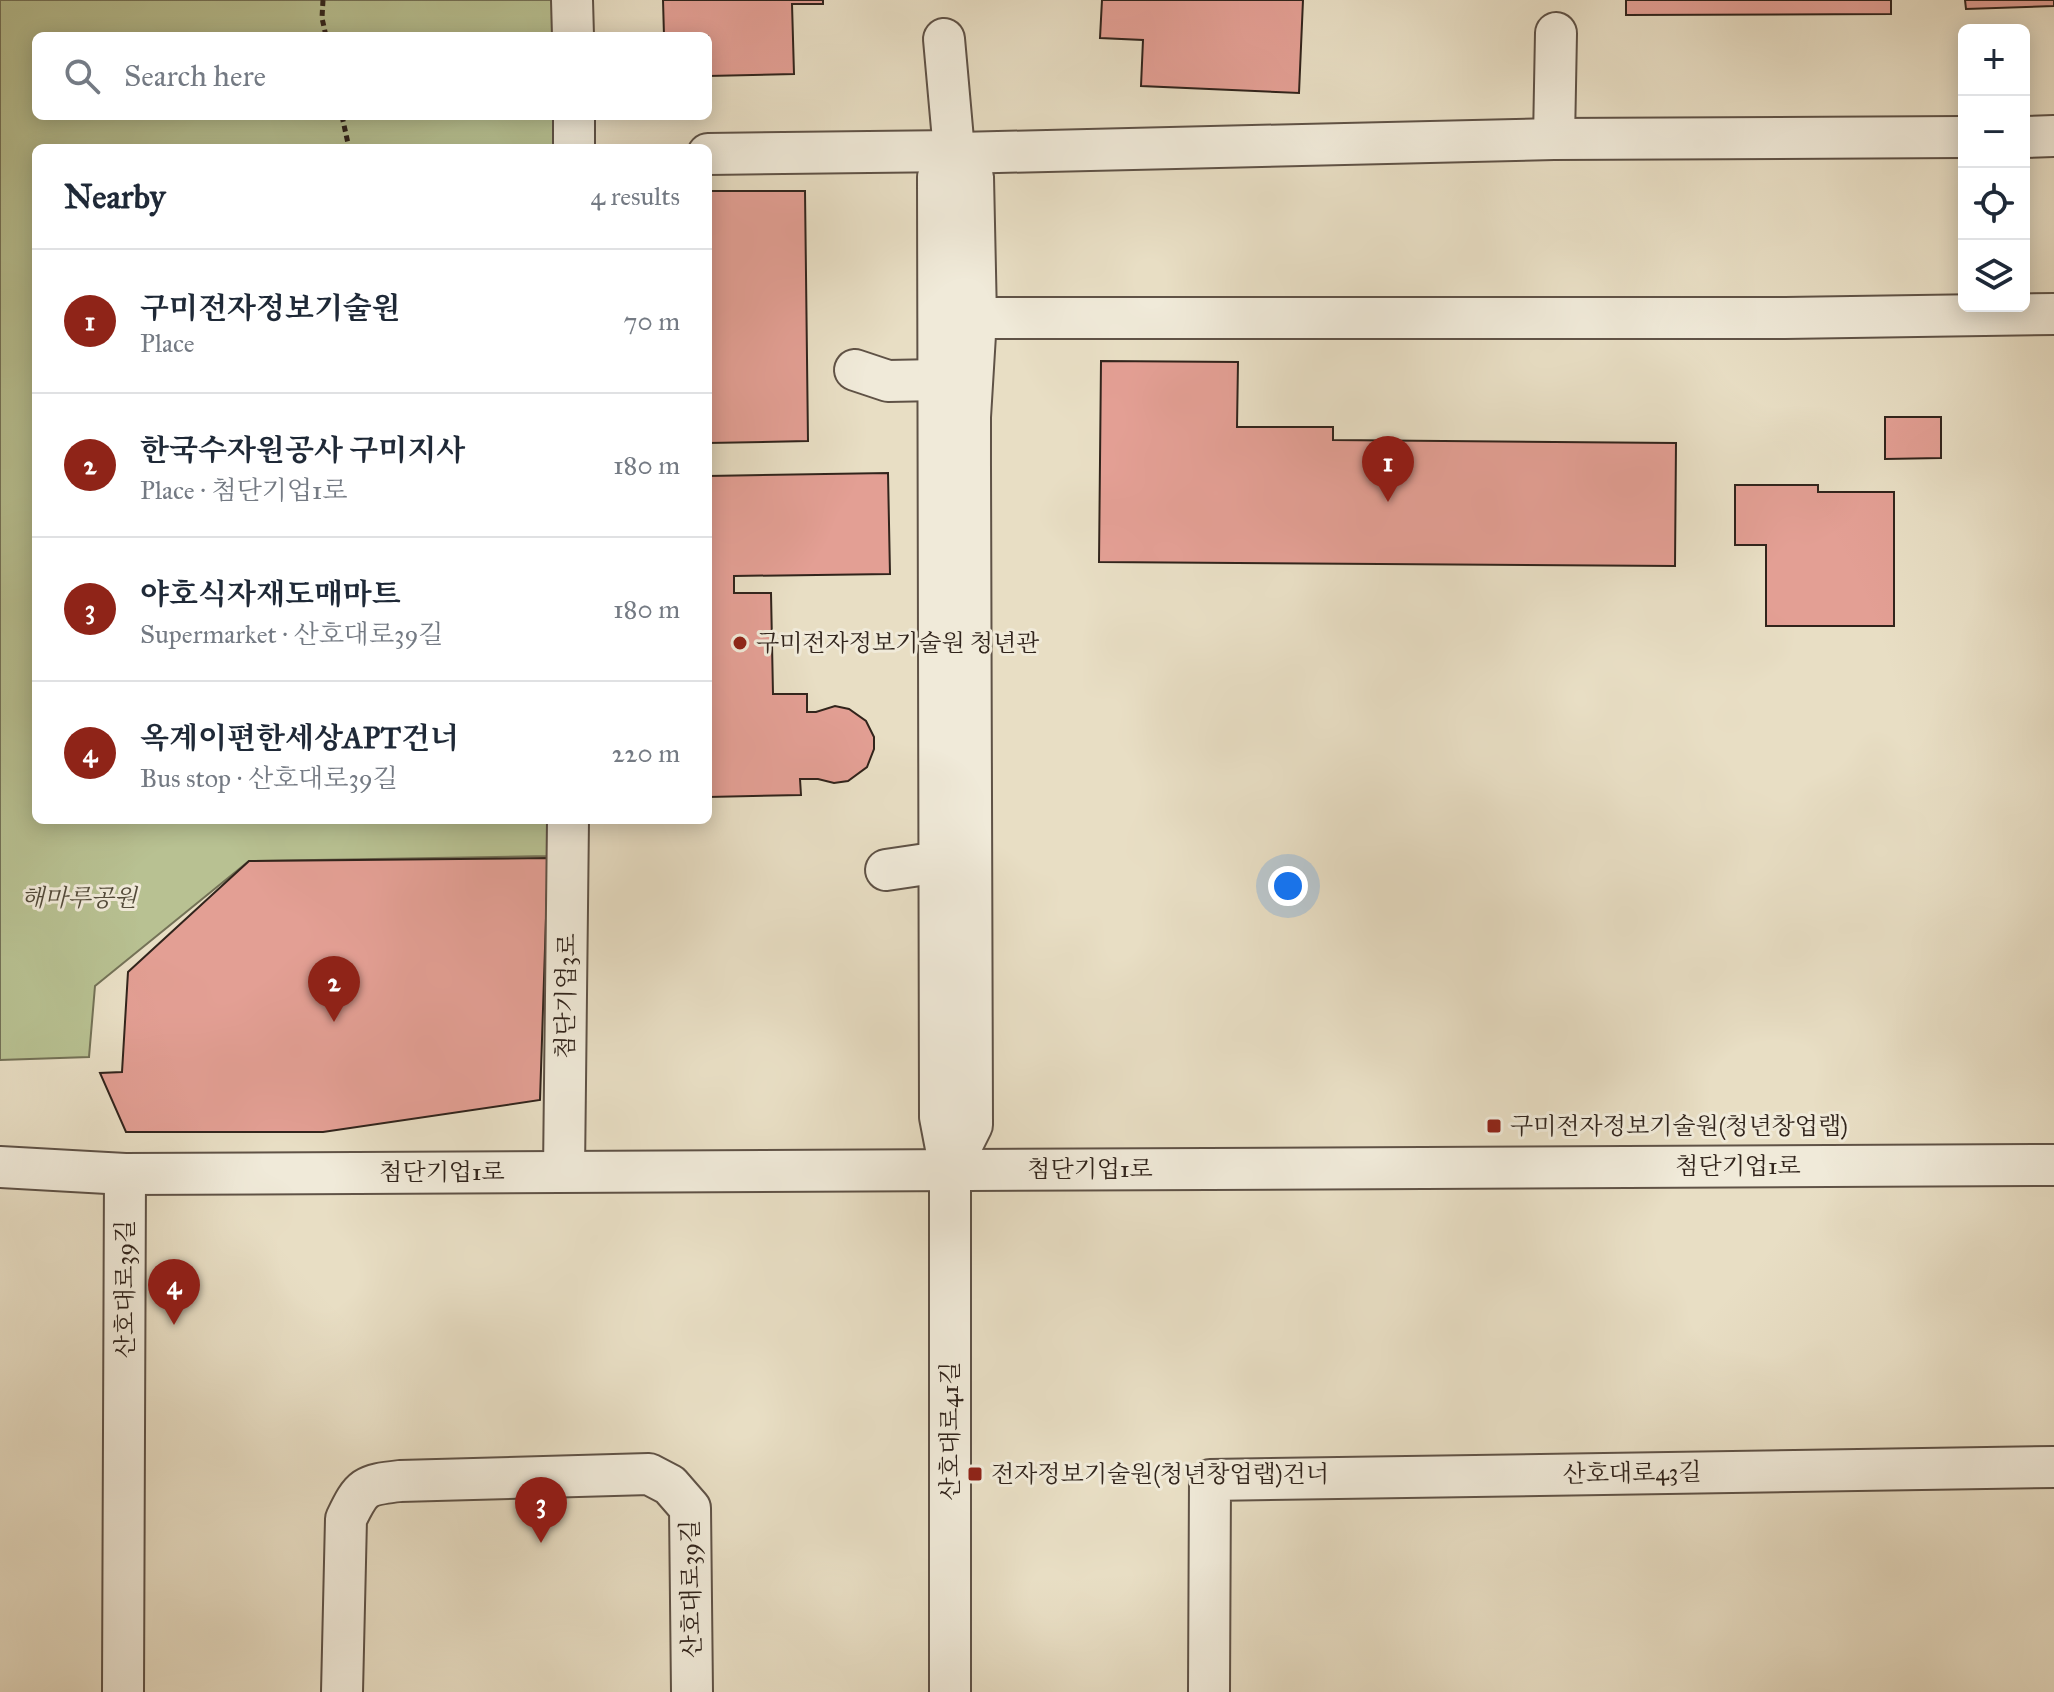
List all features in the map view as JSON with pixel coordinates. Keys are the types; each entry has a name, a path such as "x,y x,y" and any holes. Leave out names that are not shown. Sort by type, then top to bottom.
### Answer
{"street":[{"path":"572,0 573,32"},
{"path":"1554,139 1556,33"},
{"path":"944,39 956,152 973,177 976,318 956,861"},
{"path":"574,120 574,144"},
{"path":"2030,137 2054,136"},
{"path":"712,154 1554,139 1958,137"},
{"path":"956,152 938,177 938,380 956,861"},
{"path":"976,318 1785,318 2054,314"},
{"path":"855,370 888,381 938,380"},
{"name":"첨단기업3로","path":"564,1171 568,824"},
{"path":"886,870 956,861"},
{"name":"산호대로41길","path":"950,1692 950,1169 940,1117 956,861"},
{"name":"첨단기업1로","path":"125,1174 2054,1165"},
{"path":"0,1167 125,1174"},
{"path":"0,1192 125,1174"},
{"name":"산호대로39길","path":"123,1692 125,1174"},
{"name":"산호대로43길","path":"1209,1692 1210,1480 2054,1467"},
{"name":"산호대로39길","path":"342,1692 346,1519 357,1497 372,1484 649,1474 670,1485 690,1508 692,1692"}],"path":[{"path":"323,0 325,32"},
{"path":"343,120 348,144"}],"green space":[{"name":"해마루공원","path":"0,0 563,0 566,32 32,32 32,120 571,120 574,144 32,144 32,824 549,824 548,856 249,861 95,986 89,1057 0,1060"}],"building":[{"path":"663,0 823,0 823,4 792,4 794,74 712,76 712,32 664,32"},
{"path":"1102,0 1303,0 1299,93 1141,86 1143,40 1100,38"},
{"path":"1626,0 1891,0 1891,14 1626,15"},
{"path":"1965,0 2054,0 2054,6 1966,9"},
{"path":"712,191 805,191 808,441 712,443"},
{"path":"1101,361 1238,362 1237,427 1333,427 1333,440 1676,443 1675,566 1099,562"},
{"path":"1885,417 1941,417 1941,458 1885,459"},
{"name":"구미전자정보기술원 청년관","path":"888,473 890,574 734,576 734,593 771,593 773,694 807,694 807,712 835,706 849,709 866,721 874,737 874,749 867,767 848,781 834,783 800,779 801,795 712,797 712,476"},
{"path":"1735,485 1818,485 1818,492 1894,492 1894,626 1766,626 1766,545 1735,545"},
{"path":"548,858 540,1100 323,1132 126,1132 100,1073 122,1072 128,972 249,861"}],"place":[{"name":"구미전자정보기술원","path":"1388,502"},
{"name":"구미전자정보기술원 청년관","path":"740,643"},
{"name":"한국수자원공사 구미지사","path":"334,1022"},
{"name":"구미전자정보기술원(청년창업랩)","path":"1494,1126"},
{"name":"옥계이편한세상APT건너","path":"174,1325"},
{"name":"전자정보기술원(청년창업랩)건너","path":"975,1474"},
{"name":"야호식자재도매마트","path":"541,1543"}]}
